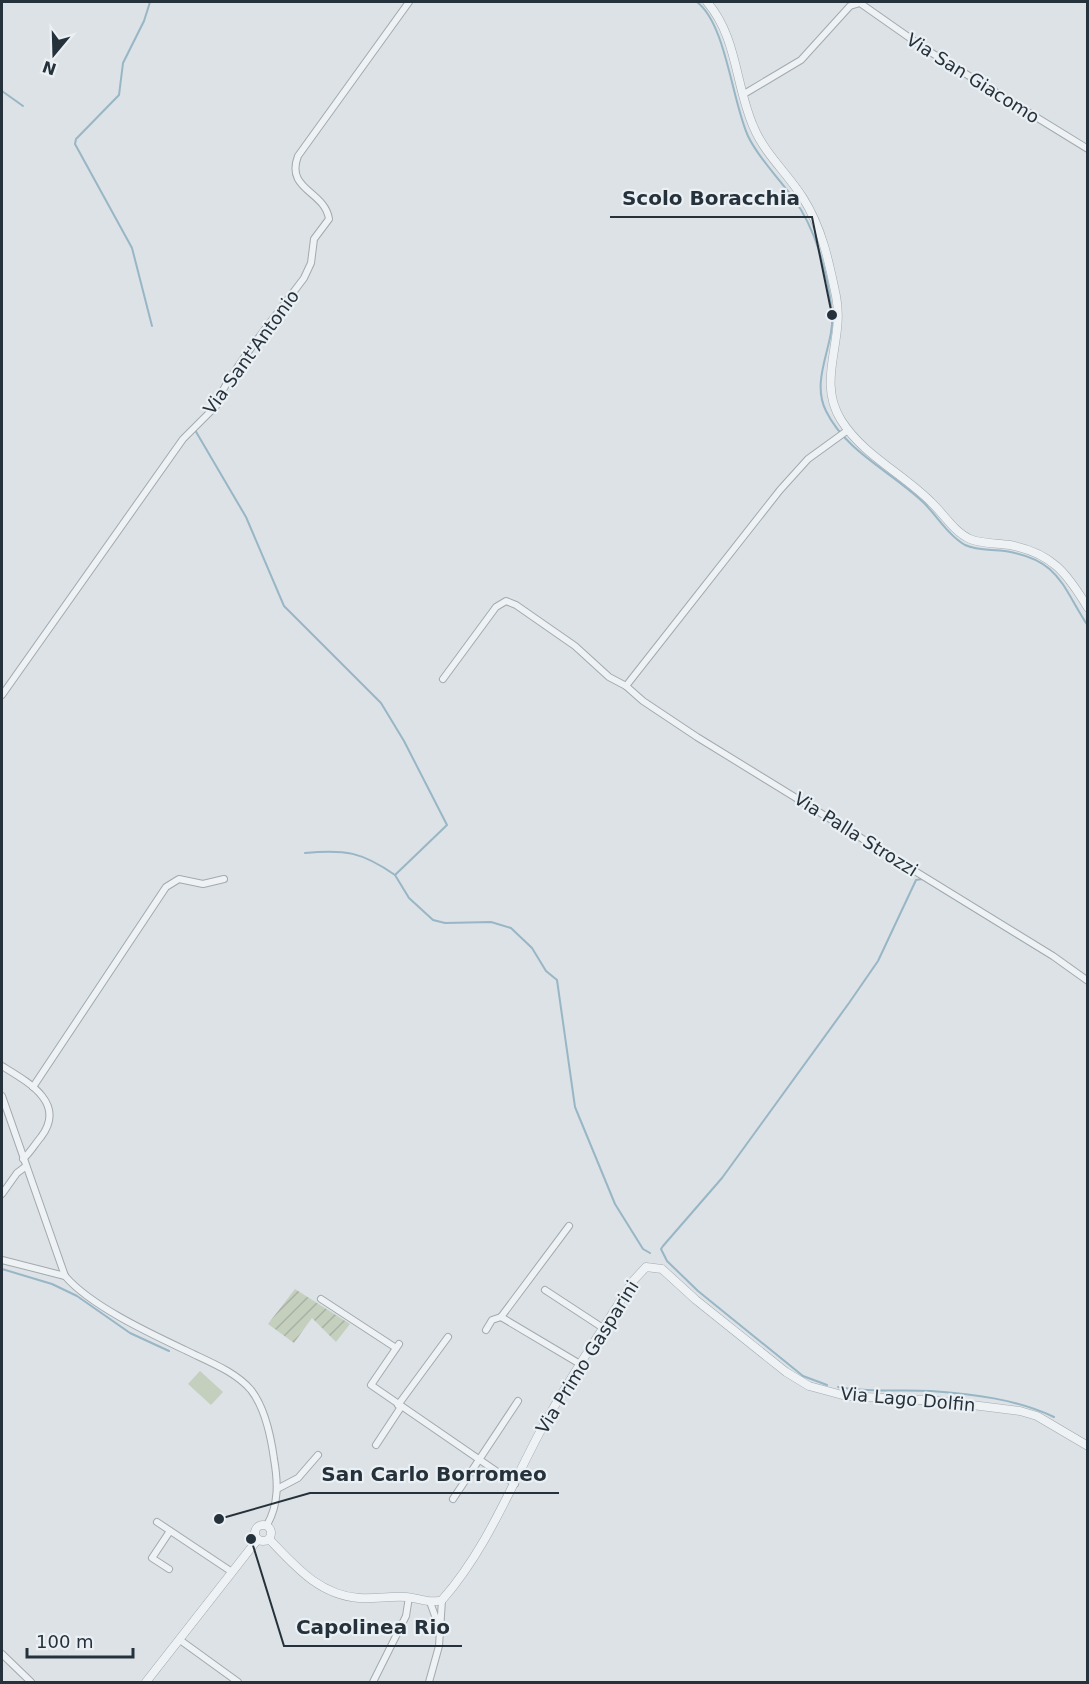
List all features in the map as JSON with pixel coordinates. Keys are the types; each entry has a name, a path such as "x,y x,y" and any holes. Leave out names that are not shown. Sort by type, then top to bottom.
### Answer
{"street":[{"name":"Via Sant'Antonio","path":"2,695 183,439 217,405 217,398 304,278 311,263 314,239 329,219 328,210 297,179 294,167 298,156 409,2"},
{"path":"707,2 728,35 753,126 760,140 804,199 822,237 840,322 831,371 831,393 834,407 845,431 930,500 963,535 980,542 1024,548 1056,564 1068,576 1088,608"},
{"name":"Via San Giacomo","path":"744,94 801,60 850,6 861,2 927,50 1088,150"},
{"path":"626,686 757,517 808,459 845,431"},
{"name":"Via Palla Strozzi","path":"443,679 496,607 506,601 557,633 609,676 697,737 1053,956 1088,981"},
{"path":"33,1087 166,887 179,879 203,884 224,879"},
{"path":"2,1066 33,1087 48,1105 51,1121 23,1159"},
{"path":"2,1095 25,1167 65,1276"},
{"path":"2,1194 17,1173 25,1167"},
{"path":"486,1330 492,1320 501,1317 569,1226"},
{"path":"2,1260 65,1276 81,1290 139,1329 212,1363 239,1380 251,1391 262,1411 273,1446 277,1489 273,1511 267,1525"},
{"name":"Via Primo Gasparini","path":"442,1600 484,1540 515,1484 540,1431 580,1364 640,1271 646,1267 655,1266"},
{"name":"Via Lago Dolfin","path":"655,1266 662,1269 696,1300 786,1372 809,1386 846,1396 940,1401 1020,1411 1037,1416 1088,1446"},
{"path":"545,1290 603,1328"},
{"path":"321,1299 397,1346 371,1385 515,1484"},
{"path":"501,1317 580,1364"},
{"path":"376,1445 448,1337"},
{"path":"453,1499 518,1401"},
{"path":"277,1489 298,1478 318,1455"},
{"path":"157,1522 232,1572"},
{"path":"267,1525 271,1532 268,1539"},
{"path":"258,1539 254,1532 257,1527 267,1525"},
{"path":"169,1569 150,1559 170,1531"},
{"path":"258,1539 268,1539 304,1574 331,1592 360,1598 409,1597 430,1602 442,1600 436,1663 429,1683"},
{"path":"146,1683 258,1539"},
{"path":"373,1683 406,1616 409,1597"},
{"path":"430,1602 440,1630"},
{"path":"180,1640 238,1683"},
{"path":"2,1654 26,1681"}],"green space":[{"path":"295,1289 350,1324 336,1342 312,1318 294,1343 268,1324"},
{"path":"200,1371 223,1392 211,1405 188,1384"}],"waterway":[{"path":"150,2 144,21 123,63 119,95 76,139 75,144 132,248 152,326"},
{"path":"697,2 707,13 722,45 748,136 757,152 801,210 820,252 832,313 821,387 826,411 845,438 857,450 924,503 959,541 975,548 1023,555 1048,568 1057,576 1088,626"},
{"path":"2,91 23,106"},
{"path":"195,430 246,517 284,606 381,703 404,741 447,825 395,875 409,898 433,920 445,923 491,922 511,928 532,948 546,971 557,980 575,1107 615,1204 643,1249 650,1253"},
{"path":"305,853 353,854 373,861 395,875"},
{"path":"827,1385 803,1376 698,1291 667,1261 661,1249 722,1178 849,1003 878,961 916,880 922,879 1046,955"},
{"path":"2,1269 52,1284 77,1296 130,1333 169,1351"},
{"path":"838,1387 861,1390 931,1391 978,1396 1025,1406 1054,1417"}],"place":[{"name":"Scolo Boracchia","path":"832,315"},
{"name":"San Carlo Borromeo","path":"219,1519"},
{"name":"Capolinea Rio","path":"251,1539"}]}
